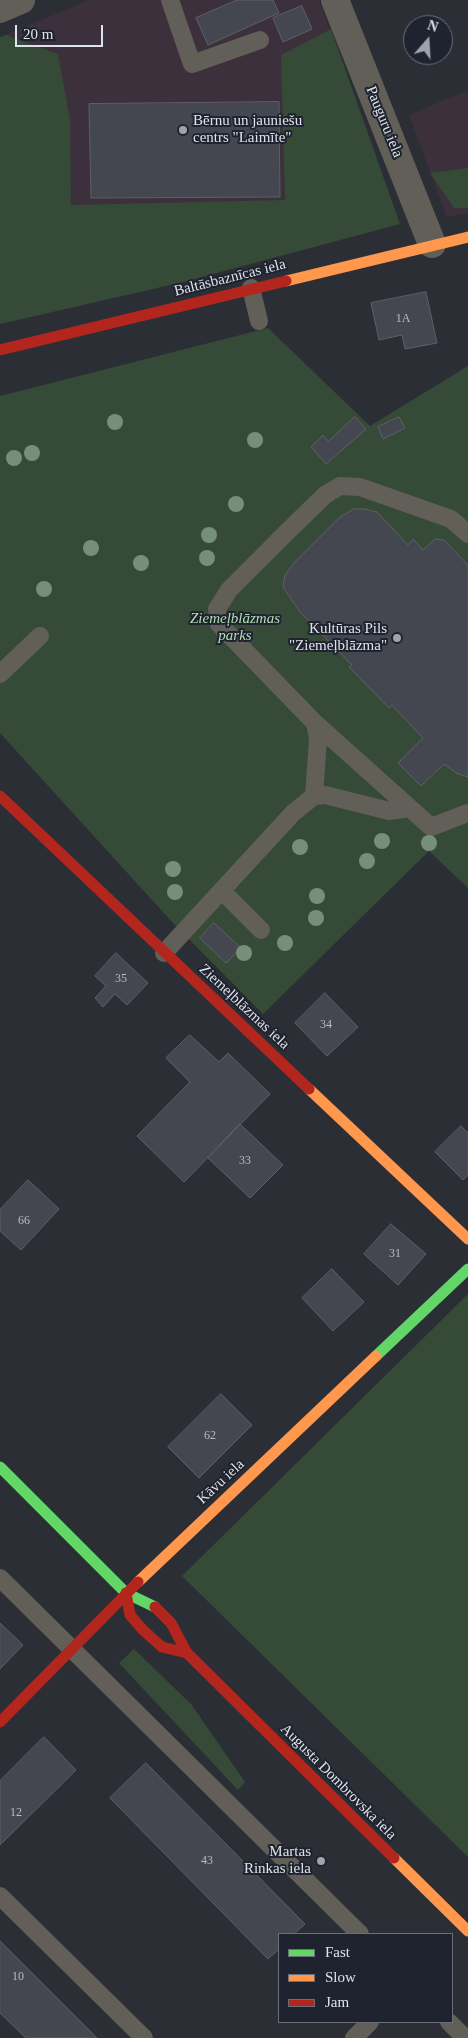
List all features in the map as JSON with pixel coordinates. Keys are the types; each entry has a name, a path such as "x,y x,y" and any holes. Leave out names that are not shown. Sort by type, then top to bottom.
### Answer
{"street":[{"path":"0,9 21,0"},
{"name":"Pauguru iela","path":"335,0 432,244"},
{"name":"Baltāsbaznīcas iela","path":"0,350 432,244 468,237"},
{"name":"Ziemeļblāzmas iela","path":"0,796 468,1239"},
{"name":"Kāvu iela","path":"0,1722 126,1593 468,1269"},
{"name":"Augusta Dombrovska iela","path":"0,1467 126,1593 147,1599 178,1630 187,1653 468,1931"},
{"path":"126,1593 130,1615 144,1630 162,1647 187,1653"}],"lane":[{"path":"170,0 192,64 260,40"},
{"path":"250,288 259,321"},
{"path":"468,534 451,518 360,487 340,486 325,495 229,590 217,609 219,624 316,722 431,827 468,812"},
{"path":"0,674 40,636"},
{"path":"314,796 318,738 316,722"},
{"path":"164,953 294,813 314,796 325,795 389,811 410,808"},
{"path":"222,891 260,930"},
{"path":"0,1578 359,1933"},
{"path":"0,1896 144,2038"},
{"path":"354,2038 369,2023"},
{"path":"450,2023 466,2038"}],"shaded area":[{"name":"Bērnu un jauniešu centrs \"Laimīte\"","path":"90,0 319,0 400,224 183,282 0,324 0,37"},
{"path":"468,90 468,213 447,217 409,115"}],"green space":[{"path":"331,29 400,224 183,282 0,324 0,37 6,35 58,54 70,120 71,205 285,200 281,55"},
{"path":"468,168 468,208 454,208 430,173"},
{"name":"Ziemeļblāzmas parks","path":"268,328 370,426 468,366 468,888 429,851 263,1014 172,922 0,733 0,396"},
{"path":"468,1294 468,1857 182,1576"},
{"path":"134,1649 191,1704 245,1782 238,1790 119,1663"}],"building":[{"path":"237,0 273,0 279,13 208,45 196,18"},
{"path":"302,6 312,29 283,42 273,18"},
{"path":"279,102 280,197 91,198 89,104"},
{"path":"426,292 437,343 405,349 402,335 379,340 371,303"},
{"path":"355,417 366,429 326,464 311,447 323,435 328,441"},
{"path":"399,417 405,428 383,439 378,427"},
{"name":"Kultūras Pils \"Ziemeļblāzma\"","path":"354,509 377,512 408,545 413,539 423,550 435,539 444,540 468,565 468,777 456,773 444,764 421,786 398,763 423,738 392,705 389,708 349,667 352,665 300,612 283,587 285,575 294,563 339,518"},
{"path":"214,923 241,948 226,963 200,938"},
{"path":"116,953 148,983 127,1005 115,994 103,1007 95,998 106,986 95,976"},
{"path":"325,993 358,1027 327,1056 295,1023"},
{"path":"190,1035 219,1062 228,1053 270,1094 184,1182 137,1136 190,1082 166,1058"},
{"path":"240,1124 283,1165 250,1198 208,1158"},
{"path":"461,1126 468,1133 468,1175 463,1180 435,1152"},
{"path":"28,1180 59,1209 21,1250 0,1231 0,1210"},
{"path":"391,1224 426,1254 398,1285 364,1254"},
{"path":"332,1269 364,1302 333,1331 302,1298"},
{"path":"221,1394 252,1425 199,1478 168,1447"},
{"path":"0,1623 23,1645 0,1669"},
{"path":"44,1737 76,1770 0,1845 0,1781"},
{"path":"146,1763 305,1924 295,1933 278,1933 278,1950 268,1959 110,1798"},
{"path":"0,1941 97,2038 26,2038 0,2013"}],"traffic: fast":[{"path":"376,1356 468,1269"},
{"path":"0,1467 126,1593 155,1607"}],"traffic: slow":[{"path":"286,281 468,237"},
{"path":"309,1089 468,1239"},
{"path":"138,1582 376,1356"},
{"path":"394,1858 468,1931"}],"traffic: jam":[{"path":"0,350 286,281"},
{"path":"0,796 309,1089"},
{"path":"0,1722 138,1582"},
{"path":"126,1593 130,1615 143,1630 162,1647 187,1653"},
{"path":"155,1607 171,1623 187,1653 394,1858"}],"place":[{"name":"Bērnu un jauniešu centrs \"Laimīte\"","path":"183,130"},
{"name":"Kultūras Pils \"Ziemeļblāzma\"","path":"397,638"},
{"name":"Martas Rinkas iela","path":"321,1861"}]}
